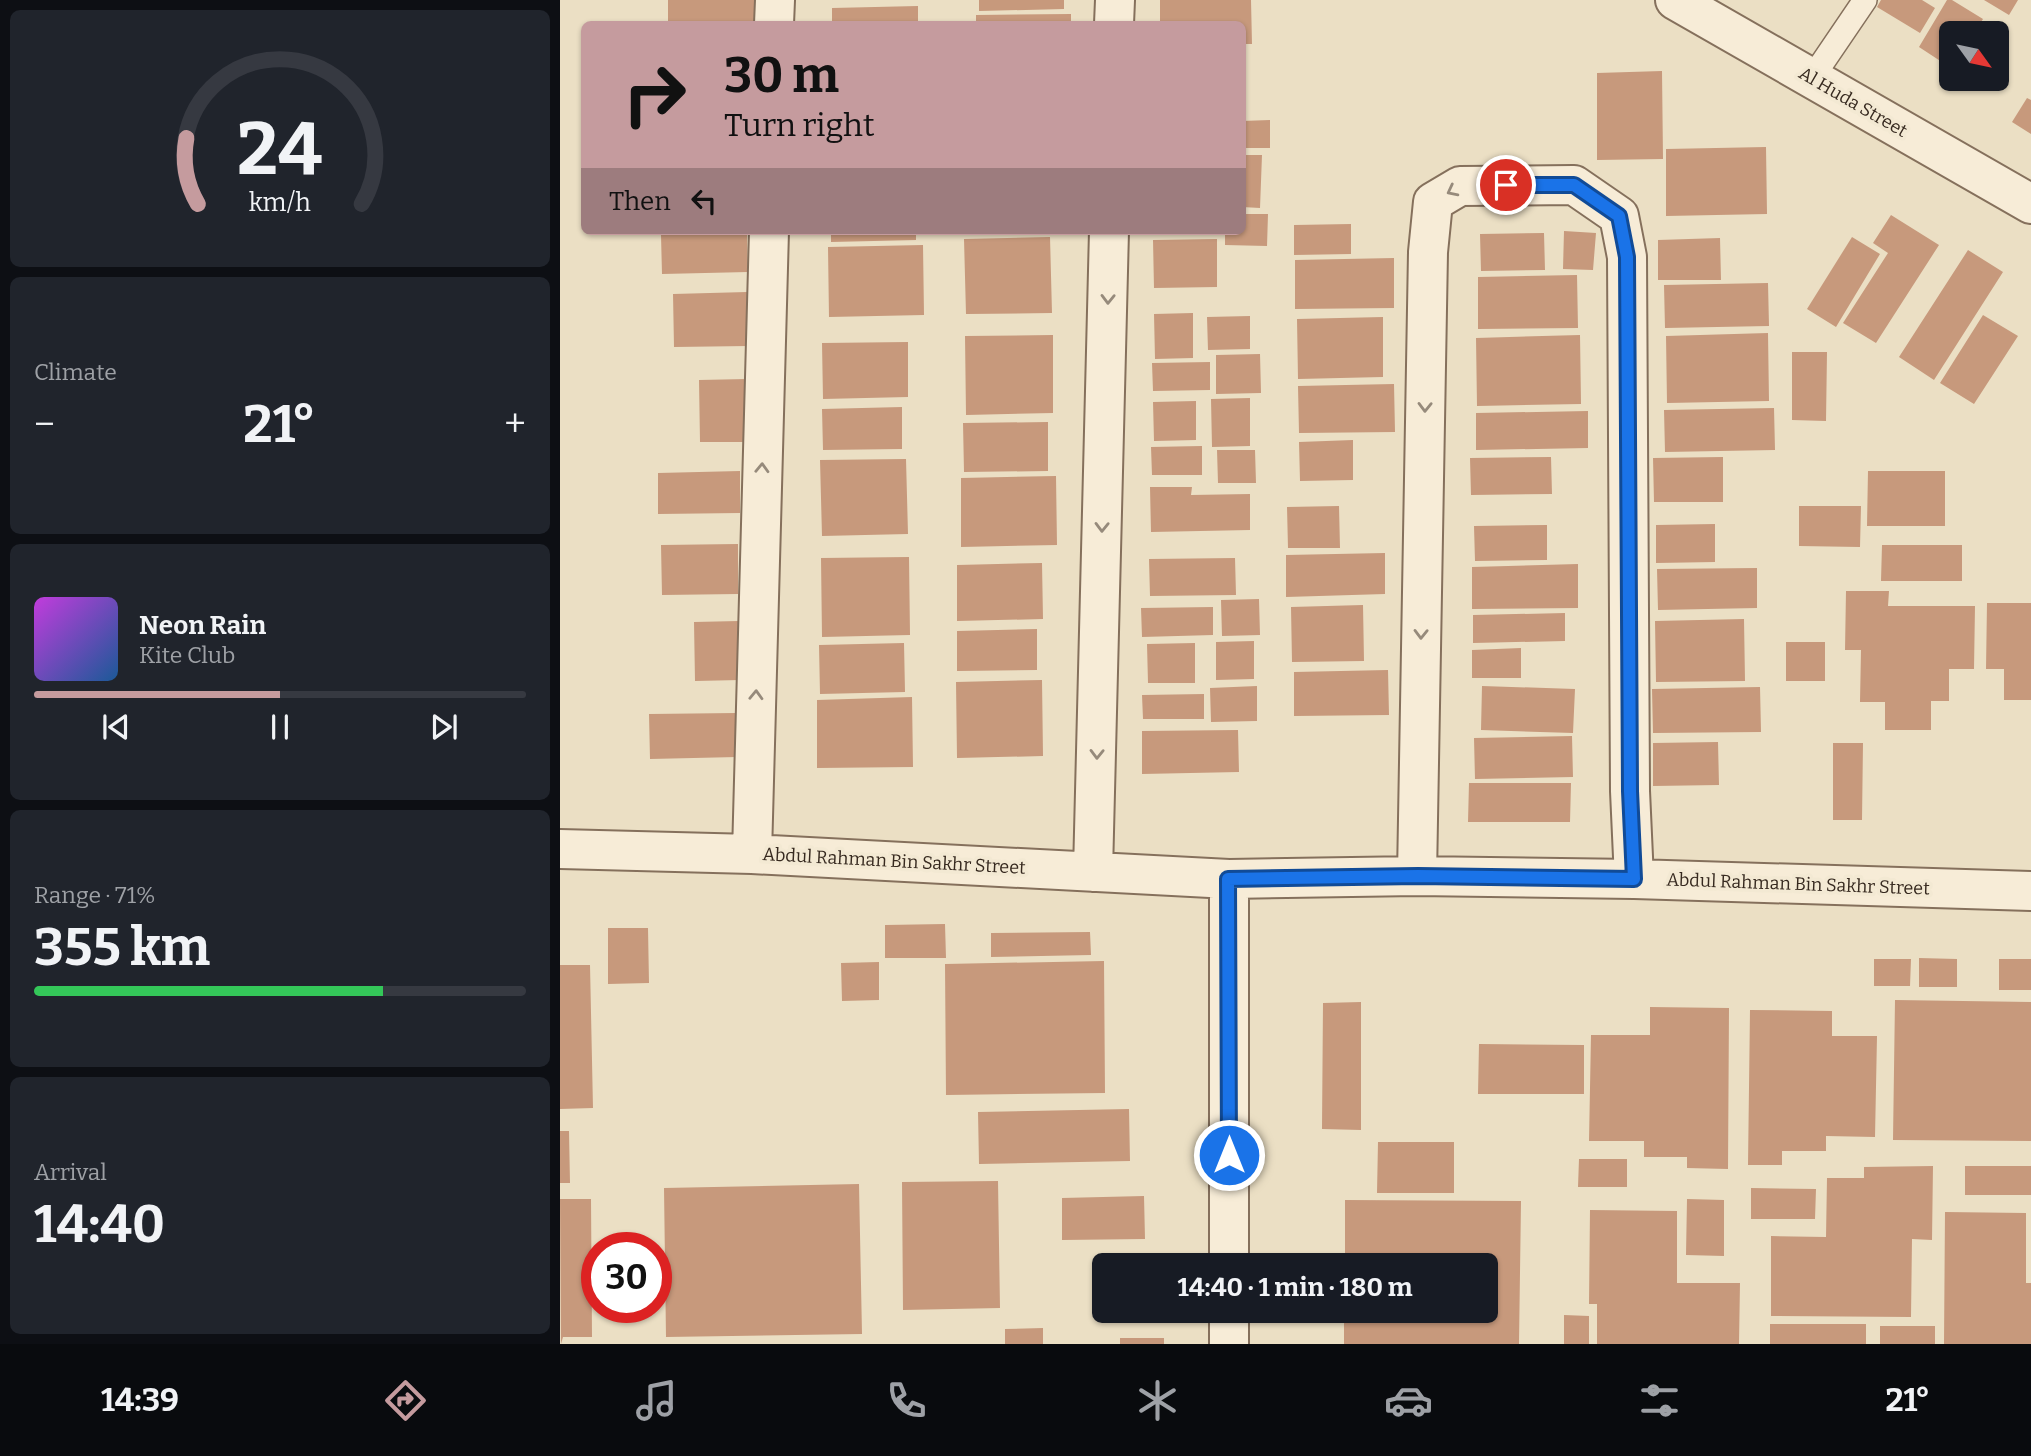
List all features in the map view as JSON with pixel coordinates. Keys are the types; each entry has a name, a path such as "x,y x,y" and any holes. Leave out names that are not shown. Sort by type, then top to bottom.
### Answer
{"street":[{"path":"774,21 775,0"},
{"path":"1114,21 1115,0"},
{"name":"Al Huda Street","path":"1675,0 2031,204"},
{"path":"1418,876 1428,252 1433,202 1460,186 1574,185 1619,216 1627,257 1630,791 1634,879"},
{"path":"752,854 769,235"},
{"path":"1093,872 1109,235"},
{"name":"Abdul Rahman Bin Sakhr Street","path":"560,849 752,854 1228,879 1418,876 1634,879 2031,891"},
{"path":"1228,879 1229,1253"},
{"path":"1229,1323 1229,1344"}],"lane":[{"path":"1812,78 1865,0"}],"building":[{"path":"668,0 754,0 754,21 668,21"},
{"path":"979,0 1064,0 1064,9 979,11"},
{"path":"1160,0 1251,0 1252,44 1246,44 1246,21 1160,21"},
{"path":"1881,0 1922,0 1935,8 1920,33 1877,7"},
{"path":"1947,0 1952,0 1983,19 1939,21 1939,60 1919,47"},
{"path":"1984,0 2018,0 2009,15"},
{"path":"918,6 918,21 832,21 832,8"},
{"path":"1071,14 1071,21 976,21 976,15"},
{"path":"1662,71 1663,159 1597,160 1597,73"},
{"path":"2027,98 2031,100 2031,134 2012,122"},
{"path":"1270,120 1270,148 1246,148 1246,121"},
{"path":"1766,147 1767,214 1666,216 1666,149"},
{"path":"1246,155 1262,155 1260,208 1246,207"},
{"path":"1246,214 1268,214 1267,246 1225,245 1225,235 1246,235"},
{"path":"1891,215 1939,245 1876,343 1843,323 1888,253 1873,243"},
{"path":"1351,224 1351,254 1294,255 1294,225"},
{"path":"1564,231 1596,233 1593,270 1563,269"},
{"path":"1544,233 1545,270 1481,271 1480,234"},
{"path":"661,235 747,235 748,272 662,274"},
{"path":"831,235 916,235 916,240 831,242"},
{"path":"1050,237 1052,313 966,314 964,239"},
{"path":"1852,237 1880,254 1836,327 1807,309"},
{"path":"1720,238 1721,280 1658,280 1658,240"},
{"path":"1217,239 1217,287 1154,288 1153,240"},
{"path":"923,245 924,315 829,317 828,247"},
{"path":"1968,250 2003,272 1934,380 1899,357"},
{"path":"1394,258 1394,308 1295,309 1295,260"},
{"path":"1577,275 1578,328 1478,329 1478,277"},
{"path":"1768,283 1769,326 1665,328 1664,285"},
{"path":"747,292 748,346 674,347 673,294"},
{"path":"1193,313 1193,358 1155,359 1154,314"},
{"path":"1983,315 2018,336 1974,404 1940,383"},
{"path":"1250,316 1250,349 1208,350 1207,317"},
{"path":"1383,317 1383,377 1298,379 1297,319"},
{"path":"1768,333 1769,401 1667,403 1666,336"},
{"path":"1053,335 1053,413 966,415 965,336"},
{"path":"1580,335 1581,404 1477,406 1476,338"},
{"path":"908,342 908,397 823,399 822,343"},
{"path":"1792,352 1827,352 1826,421 1792,420"},
{"path":"1260,354 1261,393 1216,394 1216,355"},
{"path":"1210,362 1210,390 1153,391 1152,363"},
{"path":"747,379 748,442 700,442 699,380"},
{"path":"1394,384 1395,432 1299,433 1298,386"},
{"path":"1250,398 1250,446 1212,447 1211,399"},
{"path":"1196,401 1196,440 1154,441 1153,402"},
{"path":"902,407 902,449 823,450 822,409"},
{"path":"1774,408 1775,450 1665,452 1664,410"},
{"path":"1588,411 1588,448 1476,450 1476,413"},
{"path":"1048,422 1048,471 964,472 963,423"},
{"path":"1353,440 1353,480 1300,481 1299,442"},
{"path":"1202,446 1202,475 1152,475 1151,447"},
{"path":"1217,450 1255,450 1256,483 1218,483"},
{"path":"1551,457 1552,494 1471,495 1470,458"},
{"path":"1723,457 1723,502 1654,502 1653,458"},
{"path":"906,459 908,534 822,536 820,460"},
{"path":"740,471 740,513 658,514 658,473"},
{"path":"1868,471 1945,471 1945,526 1867,526"},
{"path":"1056,476 1057,545 961,547 961,478"},
{"path":"1150,487 1192,487 1191,495 1250,494 1250,530 1151,532"},
{"path":"1339,506 1340,548 1288,548 1287,507"},
{"path":"1799,506 1861,506 1860,547 1799,546"},
{"path":"1715,524 1715,562 1656,563 1656,525"},
{"path":"1547,525 1547,560 1475,561 1474,526"},
{"path":"738,544 738,594 662,595 661,545"},
{"path":"1882,545 1962,545 1962,581 1881,581"},
{"path":"1385,553 1385,594 1286,597 1286,555"},
{"path":"909,557 910,635 822,637 821,558"},
{"path":"1235,558 1236,595 1150,596 1149,559"},
{"path":"1042,563 1043,619 957,621 957,565"},
{"path":"1578,564 1578,608 1472,609 1472,567"},
{"path":"1757,568 1757,608 1658,610 1657,569"},
{"path":"1846,591 1889,591 1888,606 1975,606 1974,669 1949,669 1949,701 1931,701 1931,730 1885,730 1885,702 1860,702 1861,650 1845,650"},
{"path":"1259,599 1260,635 1222,636 1221,600"},
{"path":"1987,603 2031,603 2031,700 2004,700 2004,669 1986,669"},
{"path":"1363,605 1364,661 1292,662 1291,607"},
{"path":"1213,607 1213,635 1142,637 1141,608"},
{"path":"1565,613 1565,641 1473,643 1473,615"},
{"path":"1744,619 1745,681 1656,682 1655,621"},
{"path":"739,621 740,680 695,681 694,622"},
{"path":"1037,629 1037,670 957,671 957,631"},
{"path":"1254,641 1254,679 1216,680 1216,642"},
{"path":"1786,642 1825,642 1825,681 1786,681"},
{"path":"904,643 905,692 820,694 819,645"},
{"path":"1195,643 1195,683 1148,683 1147,644"},
{"path":"1521,648 1521,678 1472,678 1472,650"},
{"path":"1388,670 1389,715 1294,716 1294,672"},
{"path":"1042,680 1043,756 957,758 956,682"},
{"path":"1257,686 1257,721 1211,722 1210,688"},
{"path":"1482,686 1575,689 1573,733 1481,730"},
{"path":"1760,687 1761,732 1653,733 1652,689"},
{"path":"1204,694 1204,719 1143,719 1142,695"},
{"path":"912,697 913,767 817,768 817,700"},
{"path":"736,713 737,757 650,759 649,714"},
{"path":"1238,730 1239,772 1142,774 1142,731"},
{"path":"1572,736 1573,777 1475,779 1474,738"},
{"path":"1718,742 1719,785 1653,786 1653,743"},
{"path":"1833,743 1863,743 1862,820 1833,820"},
{"path":"1469,783 1571,783 1570,822 1468,822"},
{"path":"945,924 946,958 885,958 885,925"},
{"path":"608,928 648,928 649,983 608,984"},
{"path":"1090,932 1091,955 991,957 991,933"},
{"path":"1919,958 1957,959 1957,987 1919,987"},
{"path":"1874,959 1911,959 1910,986 1874,986"},
{"path":"1999,959 2031,959 2031,990 1999,990"},
{"path":"1104,961 1105,1093 946,1095 945,964"},
{"path":"879,962 879,1000 842,1001 841,963"},
{"path":"560,965 590,965 593,1108 560,1109"},
{"path":"1895,1000 2031,1002 2031,1141 1893,1140"},
{"path":"1361,1002 1361,1130 1322,1129 1323,1003"},
{"path":"1650,1007 1729,1008 1728,1169 1687,1168 1687,1157 1644,1157 1644,1141 1589,1141 1591,1035 1650,1035"},
{"path":"1750,1010 1832,1011 1832,1036 1877,1036 1875,1137 1826,1136 1826,1151 1782,1151 1782,1165 1748,1165"},
{"path":"1479,1044 1584,1045 1584,1094 1478,1094"},
{"path":"1129,1109 1130,1161 979,1164 978,1112"},
{"path":"560,1131 569,1131 570,1183 560,1183"},
{"path":"1378,1142 1454,1142 1454,1193 1377,1193"},
{"path":"1579,1159 1627,1159 1627,1187 1578,1187"},
{"path":"1933,1166 1932,1240 1912,1239 1911,1317 1771,1316 1771,1236 1826,1237 1827,1178 1864,1178 1864,1167"},
{"path":"1965,1166 2031,1166 2031,1195 1965,1195"},
{"path":"998,1181 1000,1308 903,1310 902,1182"},
{"path":"859,1184 862,1334 666,1337 666,1323 672,1323 672,1232 665,1232 664,1188"},
{"path":"1751,1188 1816,1189 1815,1219 1751,1219"},
{"path":"1144,1196 1145,1239 1062,1240 1062,1198"},
{"path":"560,1199 591,1199 591,1232 581,1232 581,1323 592,1323 592,1337 563,1337 561,1344"},
{"path":"1687,1199 1724,1200 1724,1256 1686,1255"},
{"path":"1345,1200 1521,1201 1519,1344 1344,1344 1344,1323 1498,1323 1498,1253 1345,1253"},
{"path":"1590,1210 1677,1211 1677,1283 1740,1283 1739,1344 1597,1344 1597,1304 1589,1304"},
{"path":"1945,1212 2026,1213 2026,1283 2031,1283 2031,1344 1944,1344"},
{"path":"1564,1315 1589,1316 1589,1344 1564,1344"},
{"path":"1770,1324 1866,1324 1866,1344 1770,1344"},
{"path":"1880,1326 1935,1326 1935,1344 1880,1344"},
{"path":"1043,1328 1043,1344 1005,1344 1005,1329"},
{"path":"1120,1338 1164,1338 1164,1344 1120,1344"}],"route":[{"path":"1229,1155 1228,879 1418,876 1634,879 1630,791 1627,257 1619,216 1574,185 1506,185"}]}
